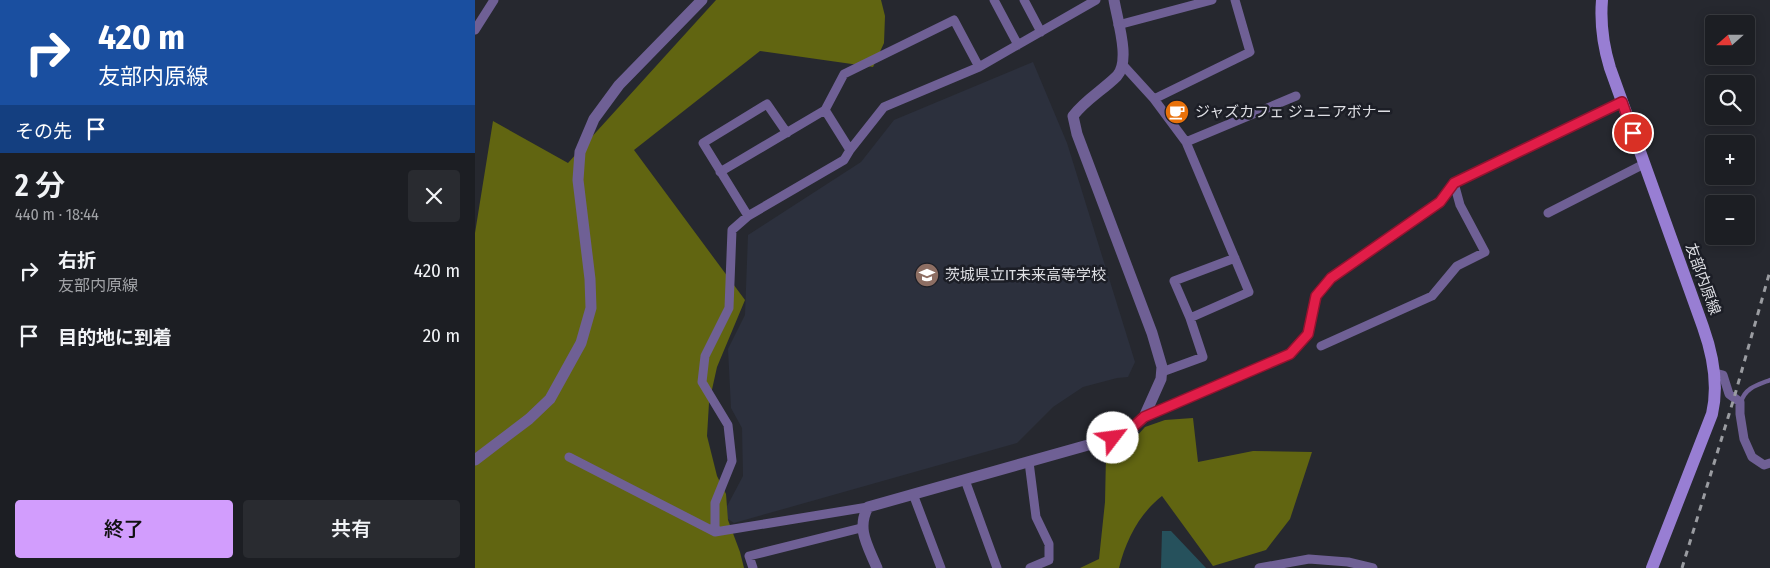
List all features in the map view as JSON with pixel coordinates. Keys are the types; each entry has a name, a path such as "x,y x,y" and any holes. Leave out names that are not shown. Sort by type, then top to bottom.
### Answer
{"main road":[{"name":"友部内原線","path":"1602,0 1602,39 1622,102 1703,327 1715,373 1715,402 1712,414 1652,568"}],"street":[{"path":"475,30 494,0"},
{"path":"475,460 529,419 550,399 581,342 591,308 590,279 578,180 579,162 580,152 594,119 619,85 702,0"},
{"path":"994,0 1018,45"},
{"path":"1024,0 1041,32"},
{"path":"715,532 715,503 731,461 728,425 702,382 705,356 729,308 732,230 748,216 844,160 884,107 979,67 1096,0"},
{"path":"1114,0 1123,51 1123,65 1118,75 1079,107 1073,116 1077,134 1163,366 1161,379 1144,417"},
{"path":"1118,25 1213,0"},
{"path":"1154,99 1250,52 1235,0"},
{"path":"720,172 825,110 844,74 954,20 979,67"},
{"path":"1123,65 1154,99 1186,142 1249,292 1190,318"},
{"path":"1186,142 1296,96"},
{"path":"569,457 715,532 868,507 1113,438 1133,427 1144,417 1290,354 1308,334 1316,296 1331,278 1440,202 1454,183 1622,102"},
{"path":"748,216 703,143 767,104 787,133"},
{"path":"825,110 850,150"},
{"path":"1548,213 1644,164"},
{"path":"1321,346 1432,296 1457,266 1485,252 1460,205 1454,183"},
{"path":"1162,372 1203,357 1190,318 1174,281 1235,258"},
{"path":"1715,373 1723,375 1729,394 1741,402 1741,428 1752,457 1765,465 1770,464"},
{"path":"1029,462 1036,517 1049,544 1049,560 1030,568"},
{"path":"965,480 997,568"},
{"path":"913,494 941,568"},
{"path":"868,507 863,517 861,528 877,568"},
{"path":"753,568 749,556 861,528"},
{"path":"1259,568 1270,568 1309,559 1348,562 1373,568"}],"lane":[{"path":"1741,402 1743,394 1753,386 1770,380"}],"shaded area":[{"path":"716,0 881,0 885,16 884,43 873,67 760,51 634,150 745,300 717,367 709,403 707,436 717,476 726,494 728,520 744,568 475,568 475,233 493,121 568,163"},
{"name":"茨城県立IT未来高等学校","path":"1033,62 1067,143 1135,362 1128,377 1083,387 1053,407 1017,443 734,523 725,517 725,510 743,476 742,428 731,408 728,349 745,315 748,235 861,162 894,120"},
{"path":"1193,418 1198,462 1253,451 1312,452 1290,519 1266,550 1213,566 1162,496 1140,519 1125,547 1119,568 1080,568 1099,559 1105,502 1106,456 1127,447 1145,427 1165,420"}],"water":[{"path":"1162,531 1171,531 1206,568 1161,568"}],"railway":[{"path":"1682,568 1734,398 1770,271"}],"place":[{"name":"ジャズカフェ ジュニアボナー","path":"1177,112"},
{"name":"茨城県立IT未来高等学校","path":"927,275"}],"route":[{"path":"1113,438 1133,427 1144,417 1290,354 1308,334 1316,296 1331,278 1440,202 1454,183 1622,102 1633,133"}]}
